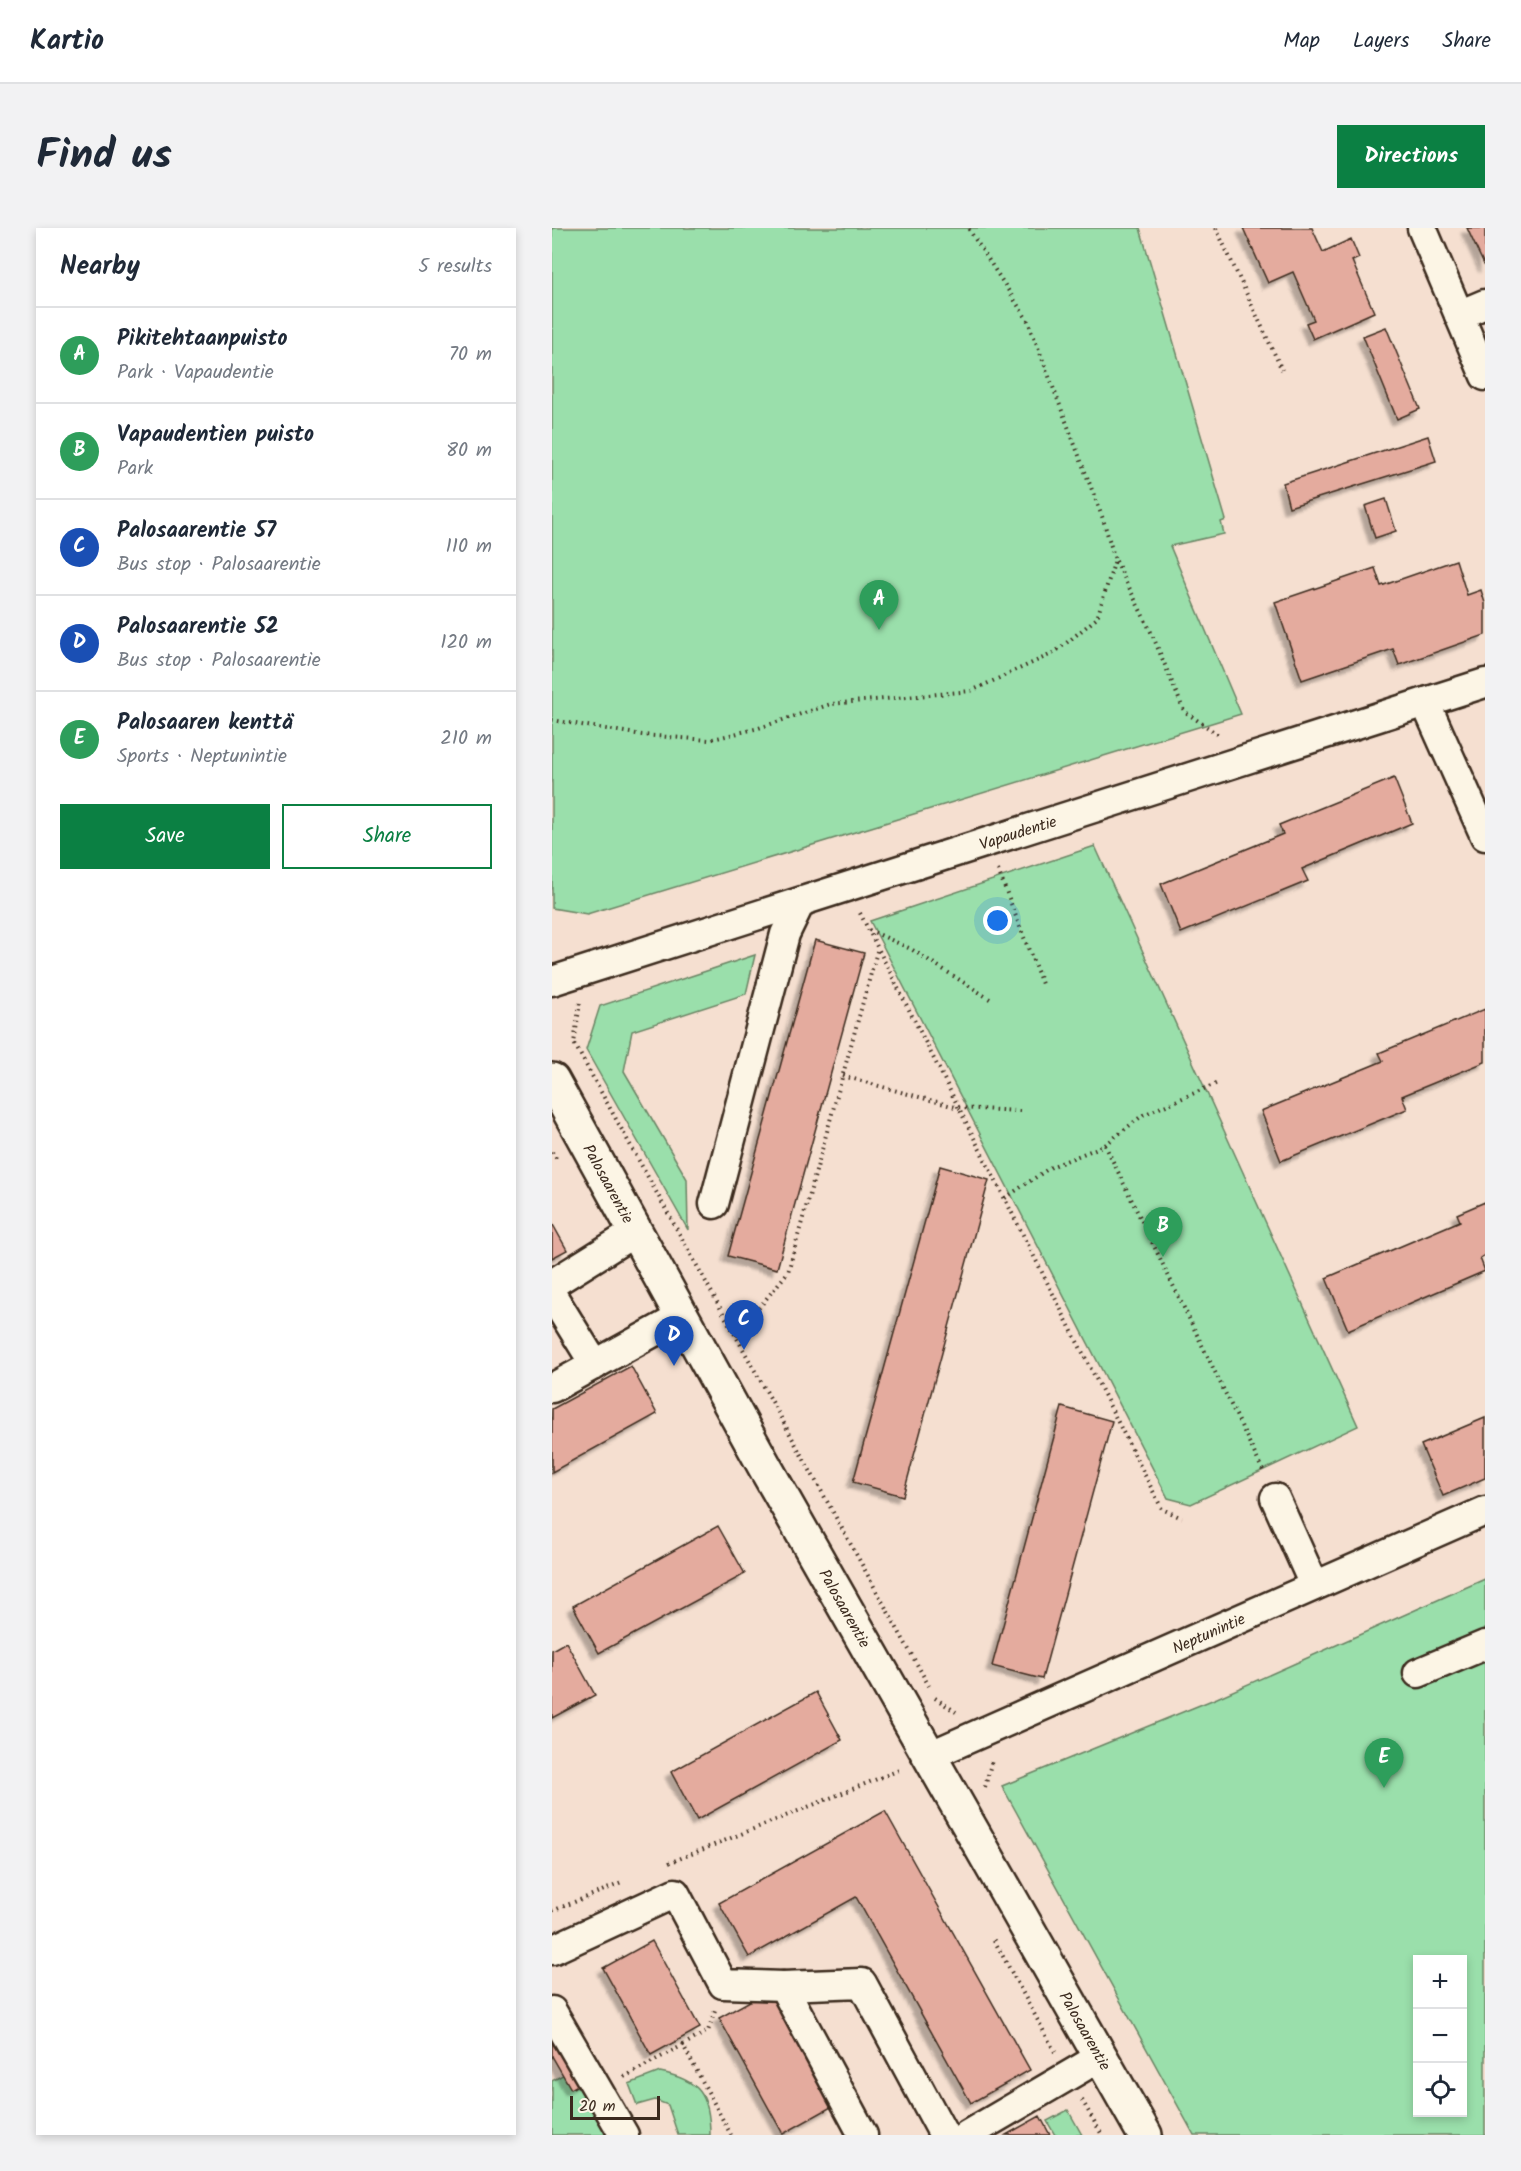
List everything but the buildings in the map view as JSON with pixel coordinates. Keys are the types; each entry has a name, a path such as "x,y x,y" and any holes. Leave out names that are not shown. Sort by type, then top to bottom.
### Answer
{"main road":[{"name":"Palosaarentie","path":"552,1080 681,1317 1145,2135"}],"street":[{"path":"1422,228 1485,376"},
{"path":"1459,315 1485,304"},
{"name":"Vapaudentie","path":"561,979 1485,683"},
{"path":"1425,702 1485,836"},
{"path":"714,1204 785,934 800,903"},
{"path":"552,1284 635,1232"},
{"path":"552,1295 595,1365"},
{"path":"552,1388 681,1317"},
{"path":"1275,1498 1314,1585"},
{"name":"Neptunintie","path":"931,1755 1485,1511"},
{"path":"1418,1673 1485,1645"},
{"path":"552,1950 675,1893 723,1984 783,1986 862,1983 945,2135"},
{"path":"783,1986 863,2135"},
{"path":"552,2011 624,2135"},
{"path":"967,2135 1102,2056"}],"path":[{"path":"968,228 1028,321 1103,519 1115,561 1152,634 1184,711 1223,738"},
{"path":"1216,228 1282,370"},
{"path":"552,720 642,735 709,740 759,728 831,704 971,691 1054,653 1097,618 1115,561"},
{"path":"989,843 1042,984"},
{"path":"858,910 1162,1509 1182,1518"},
{"path":"869,930 911,949 993,1001"},
{"path":"736,1336 788,1272 878,948"},
{"path":"561,979 580,1000 574,1043 936,1701 958,1713 979,1713 988,1730 998,1750 989,1766 984,1793"},
{"path":"843,1076 959,1108 1020,1111"},
{"path":"1005,1198 1050,1167 1105,1145 1143,1115 1220,1082"},
{"path":"1105,1145 1275,1498"},
{"path":"661,1866 931,1755"},
{"path":"552,1911 628,1880"},
{"path":"621,2079 708,2031 723,1984"},
{"path":"683,2045 731,2135"}],"green space":[{"path":"552,228 1140,228 1226,520 1221,522 1224,534 1170,546 1241,714 587,914 552,908"},
{"path":"1095,846 1358,1426 1191,1504 1168,1498 870,921"},
{"path":"755,955 746,994 632,1031 624,1071 687,1179 688,1230 586,1050 600,1006"},
{"path":"1485,1579 1485,2135 1194,2135 1002,1786 1217,1698"},
{"path":"575,2068 614,2135 552,2135 552,2081"},
{"path":"660,2072 685,2080 700,2092 708,2109 710,2135 678,2135 668,2105 655,2100 637,2105 629,2084"},
{"path":"1068,2110 1082,2135 1055,2135 1047,2121"}],"place":[{"name":"Pikitehtaanpuisto","path":"879,630"},
{"name":"Vapaudentien puisto","path":"1163,1257"},
{"name":"Palosaarentie 57","path":"744,1350"},
{"name":"Palosaarentie 52","path":"674,1366"},
{"name":"Palosaaren kenttä","path":"1384,1788"}]}
